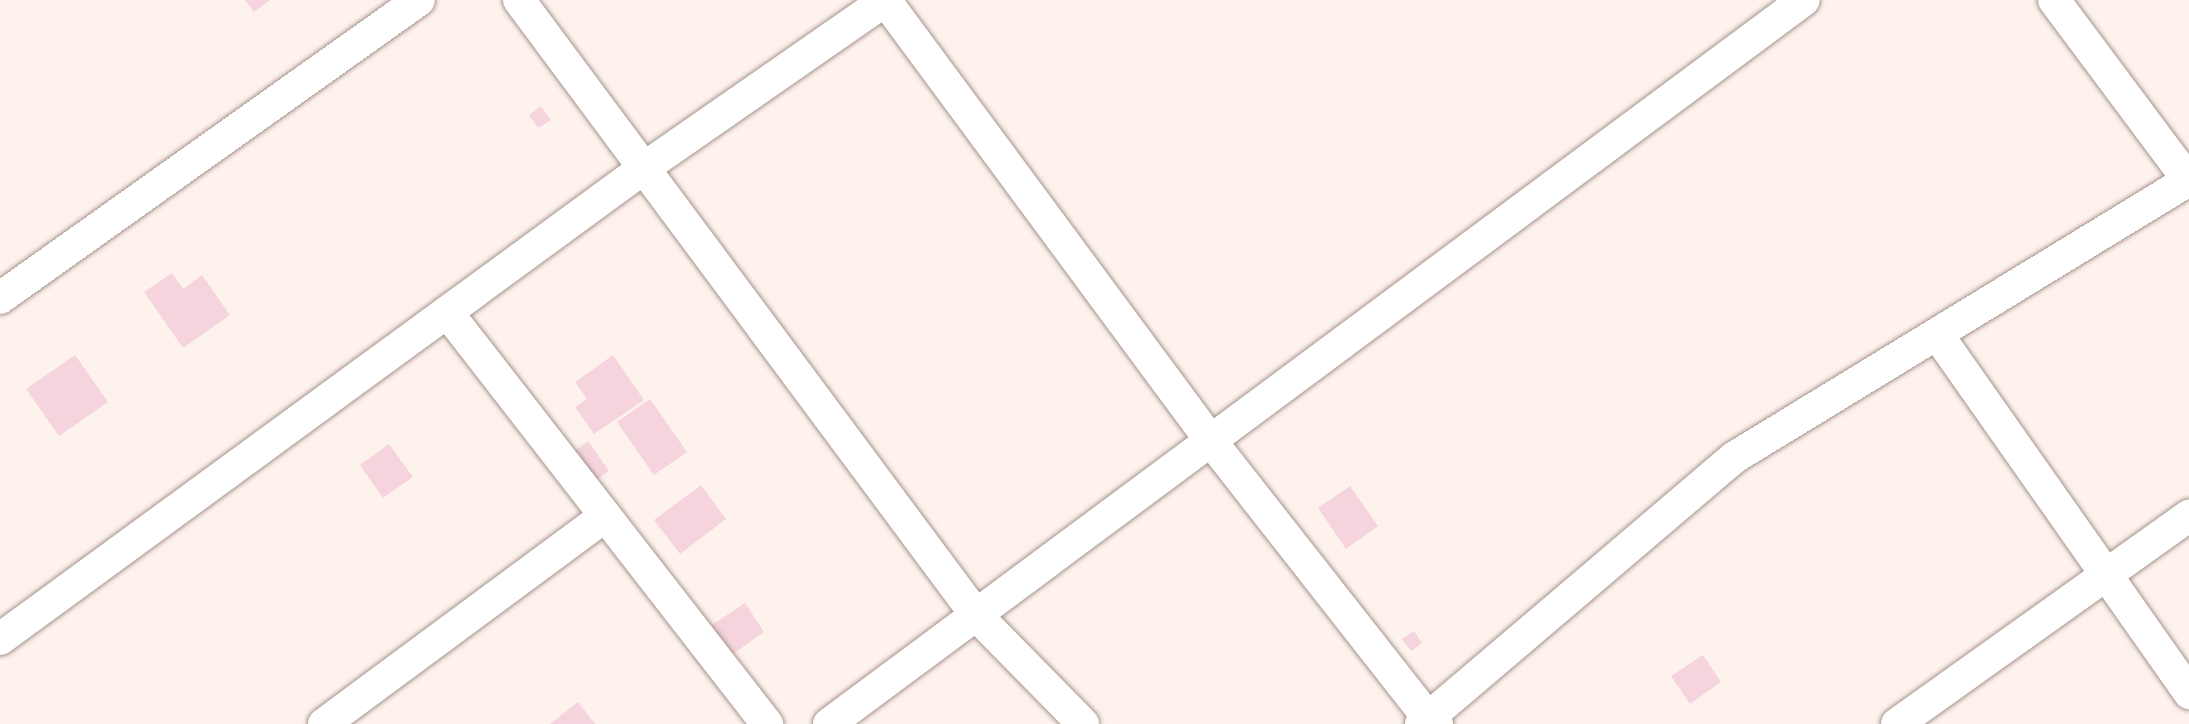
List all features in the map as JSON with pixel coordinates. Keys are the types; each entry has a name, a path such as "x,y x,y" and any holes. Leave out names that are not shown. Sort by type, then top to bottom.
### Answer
{"street":[{"path":"0,298 419,0"},
{"path":"519,0 976,615 1083,724"},
{"path":"0,639 644,168 885,0 1210,442 1428,721 1735,457 2189,180 2054,0"},
{"path":"830,724 1804,0"},
{"path":"447,312 767,724"},
{"path":"1937,334 2189,693"},
{"path":"324,724 605,516"},
{"path":"1897,724 2105,573 2189,516"}],"building":[{"path":"245,0 270,0 254,12"},
{"path":"541,106 551,120 538,128 529,115"},
{"path":"172,273 183,289 202,275 230,315 183,348 144,292"},
{"path":"75,355 108,402 59,436 26,389"},
{"path":"613,355 644,400 594,434 575,407 587,399 575,382"},
{"path":"650,399 687,452 654,475 617,422"},
{"path":"588,441 609,471 594,482 572,453"},
{"path":"389,444 413,477 383,498 360,465"},
{"path":"701,485 726,519 680,554 654,520"},
{"path":"1350,486 1378,526 1346,549 1318,508"},
{"path":"745,603 764,632 726,659 706,629"},
{"path":"1414,631 1422,643 1411,651 1402,639"},
{"path":"1703,655 1721,682 1690,704 1671,676"},
{"path":"578,702 595,724 550,724"}]}
